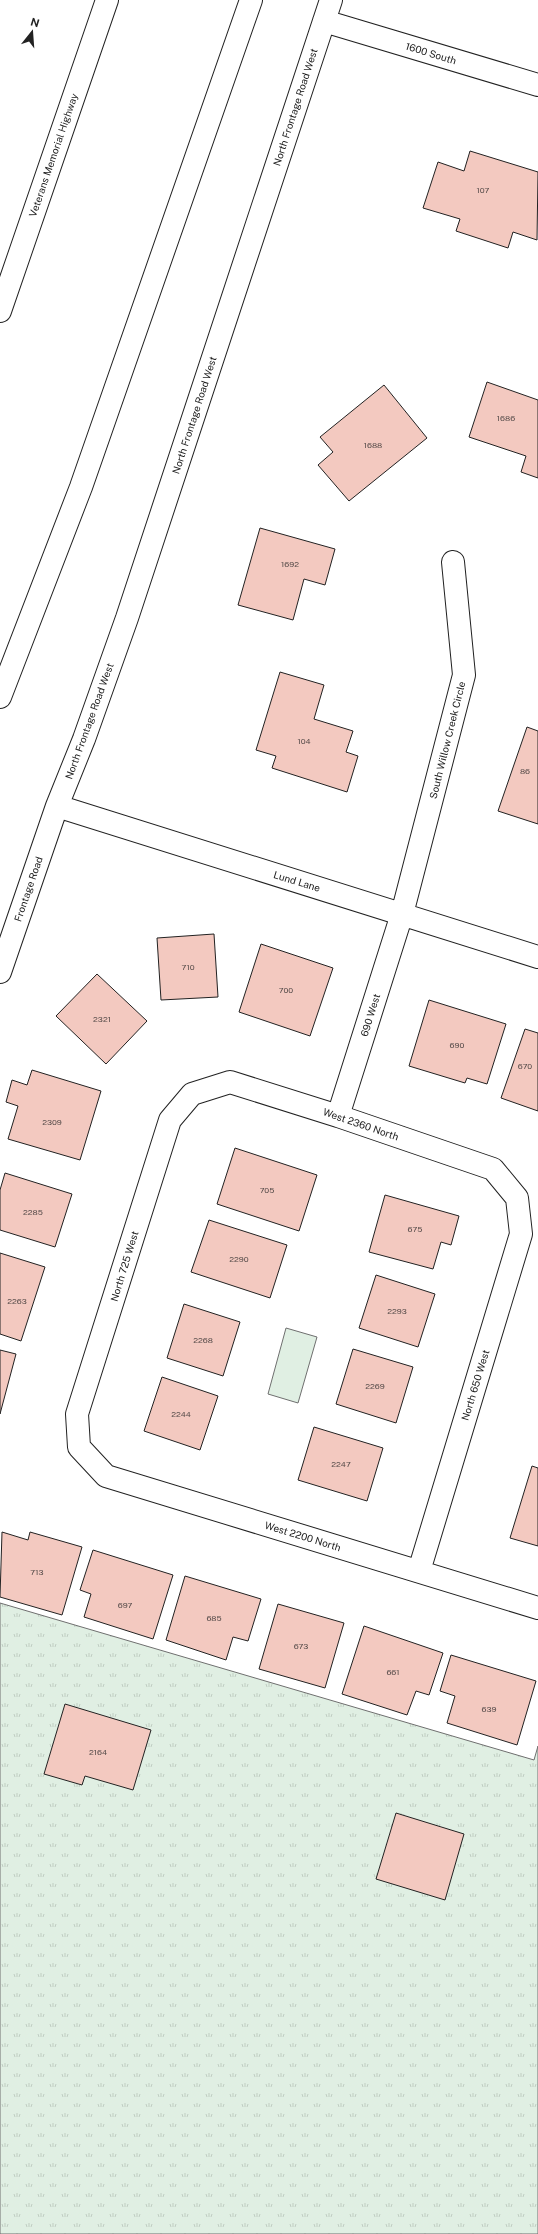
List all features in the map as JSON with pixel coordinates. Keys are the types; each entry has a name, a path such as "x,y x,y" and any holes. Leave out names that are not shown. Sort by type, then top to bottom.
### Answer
{"main road":[{"name":"Veterans Memorial Highway","path":"0,311 107,0"},
{"path":"0,697 81,487 251,0"},
{"name":"North Frontage Road West","path":"56,806 84,739 127,618 331,0"},
{"name":"1600 South","path":"324,21 538,85"},
{"name":"South Willow Creek Circle","path":"402,914 464,675 453,562"},
{"name":"Lund Lane","path":"56,806 538,957"},
{"name":"Frontage Road","path":"0,972 56,806"},
{"name":"690 West","path":"338,1116 402,914"},
{"name":"West 2360 North","path":"192,1094 230,1082 338,1116 493,1169 517,1198"},
{"name":"North 725 West","path":"79,1447 77,1414 170,1120 192,1094"},
{"name":"North 650 West","path":"419,1571 521,1234 517,1198"},
{"name":"West 2200 North","path":"79,1447 106,1476 538,1608"}],"green space":[{"path":"286,1328 317,1337 298,1403 268,1394"},
{"path":"0,1603 534,1760 538,1746 538,2234 0,2234"}],"building":[{"path":"470,151 538,172 537,240 513,232 508,248 456,231 460,219 423,208 438,162 464,171"},
{"path":"487,382 538,400 538,478 521,472 526,456 469,437"},
{"path":"384,385 427,438 349,501 318,465 333,452 320,437"},
{"path":"260,528 335,549 325,585 304,579 293,620 238,605"},
{"path":"280,672 324,685 314,719 353,731 346,752 358,756 347,792 272,768 276,756 256,750"},
{"path":"527,727 538,731 538,824 498,811"},
{"path":"214,934 218,997 161,1000 157,938"},
{"path":"261,944 333,968 310,1036 239,1012"},
{"path":"97,974 147,1021 106,1064 56,1016"},
{"path":"429,1000 506,1024 487,1084 467,1078 465,1083 409,1066"},
{"path":"525,1029 538,1033 538,1111 501,1098"},
{"path":"32,1070 101,1091 80,1160 8,1139 18,1106 6,1102 12,1080 27,1085"},
{"path":"235,1148 317,1175 299,1231 217,1204"},
{"path":"5,1173 72,1194 55,1247 0,1230 0,1190"},
{"path":"385,1195 459,1216 451,1245 441,1242 433,1269 369,1252"},
{"path":"209,1220 287,1245 270,1298 191,1272"},
{"path":"0,1253 45,1267 21,1341 0,1334"},
{"path":"376,1275 435,1294 418,1347 359,1328"},
{"path":"184,1304 240,1322 223,1376 167,1358"},
{"path":"353,1349 413,1367 396,1423 336,1404"},
{"path":"0,1350 16,1354 0,1414"},
{"path":"162,1377 218,1396 200,1450 144,1431"},
{"path":"314,1427 383,1448 367,1501 298,1480"},
{"path":"532,1466 538,1468 538,1546 510,1538"},
{"path":"2,1532 28,1540 30,1532 82,1547 62,1615 0,1597"},
{"path":"93,1550 173,1575 153,1639 84,1617 91,1594 80,1590"},
{"path":"185,1576 261,1599 248,1641 233,1637 226,1660 166,1640"},
{"path":"278,1604 344,1623 325,1688 259,1669"},
{"path":"364,1626 443,1653 429,1695 416,1691 407,1715 342,1694"},
{"path":"451,1655 536,1681 517,1745 447,1723 455,1696 440,1691"},
{"path":"65,1704 151,1730 133,1790 85,1776 82,1785 44,1774"},
{"path":"396,1813 464,1834 445,1900 376,1879"}]}
